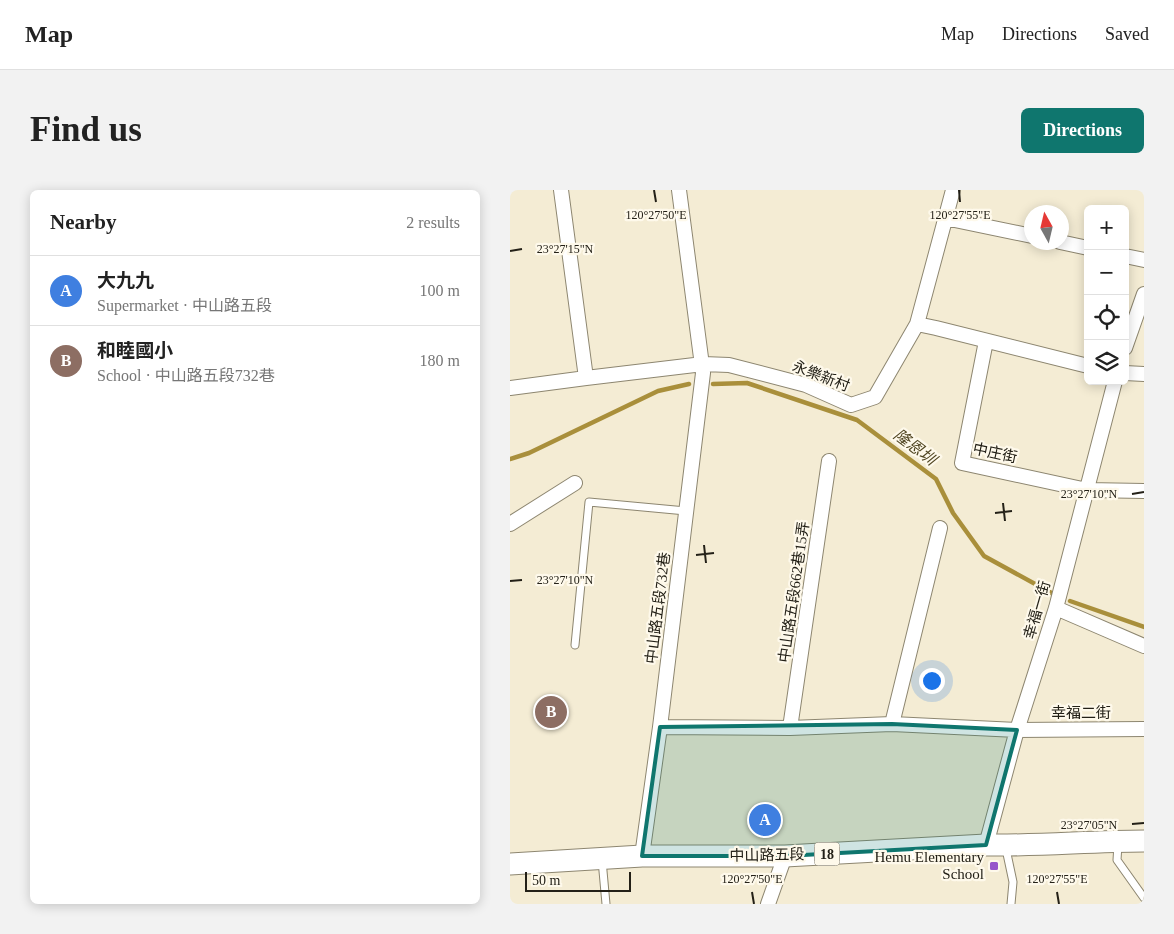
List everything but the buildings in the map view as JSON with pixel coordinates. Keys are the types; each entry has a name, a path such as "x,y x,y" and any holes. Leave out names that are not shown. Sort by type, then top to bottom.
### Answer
{"main road":[{"name":"中山路五段","path":"510,864 642,856 785,856 1144,841"}],"street":[{"path":"561,190 586,378"},
{"path":"679,190 703,364"},
{"name":"永樂新村","path":"510,388 703,364 729,365 806,385 851,405 875,397 917,324 953,190"},
{"path":"946,218 1024,234"},
{"path":"1069,244 1084,247"},
{"path":"1129,257 1144,260"},
{"path":"1128,340 1144,294"},
{"path":"917,324 1084,365"},
{"name":"中庄街","path":"986,341 962,463 1087,490 1144,491"},
{"name":"中山路五段732巷","path":"642,856 660,727 703,364"},
{"path":"1129,373 1144,374"},
{"name":"幸福一街","path":"996,846 1017,730 1056,608 1114,385"},
{"name":"中山路五段662巷15弄","path":"790,728 829,461"},
{"path":"510,524 575,483"},
{"path":"892,724 940,528"},
{"path":"1056,608 1144,646"},
{"path":"660,727 790,728 892,724 1017,730"},
{"name":"幸福二街","path":"1017,730 1144,729"},
{"path":"768,904 785,856"}],"lane":[{"path":"575,645 590,502 686,511"},
{"path":"1118,841 1117,860 1144,898"},
{"path":"996,846 1013,882 1011,904"},
{"path":"602,858 606,904"}],"highlighted area":[{"path":"892,724 1017,730 986,845 785,856 642,856 660,727"}],"waterway":[{"name":"隆恩圳","path":"713,384 747,383 857,420 936,479 953,513 984,556 1057,596"},
{"name":"隆恩圳","path":"510,459 529,453 658,391 689,384"},
{"name":"隆恩圳","path":"1070,601 1144,627"}],"place":[{"name":"和睦國小","path":"551,712"},
{"name":"大九九","path":"765,820"},
{"name":"Hemu Elementary School","path":"994,866"}]}
